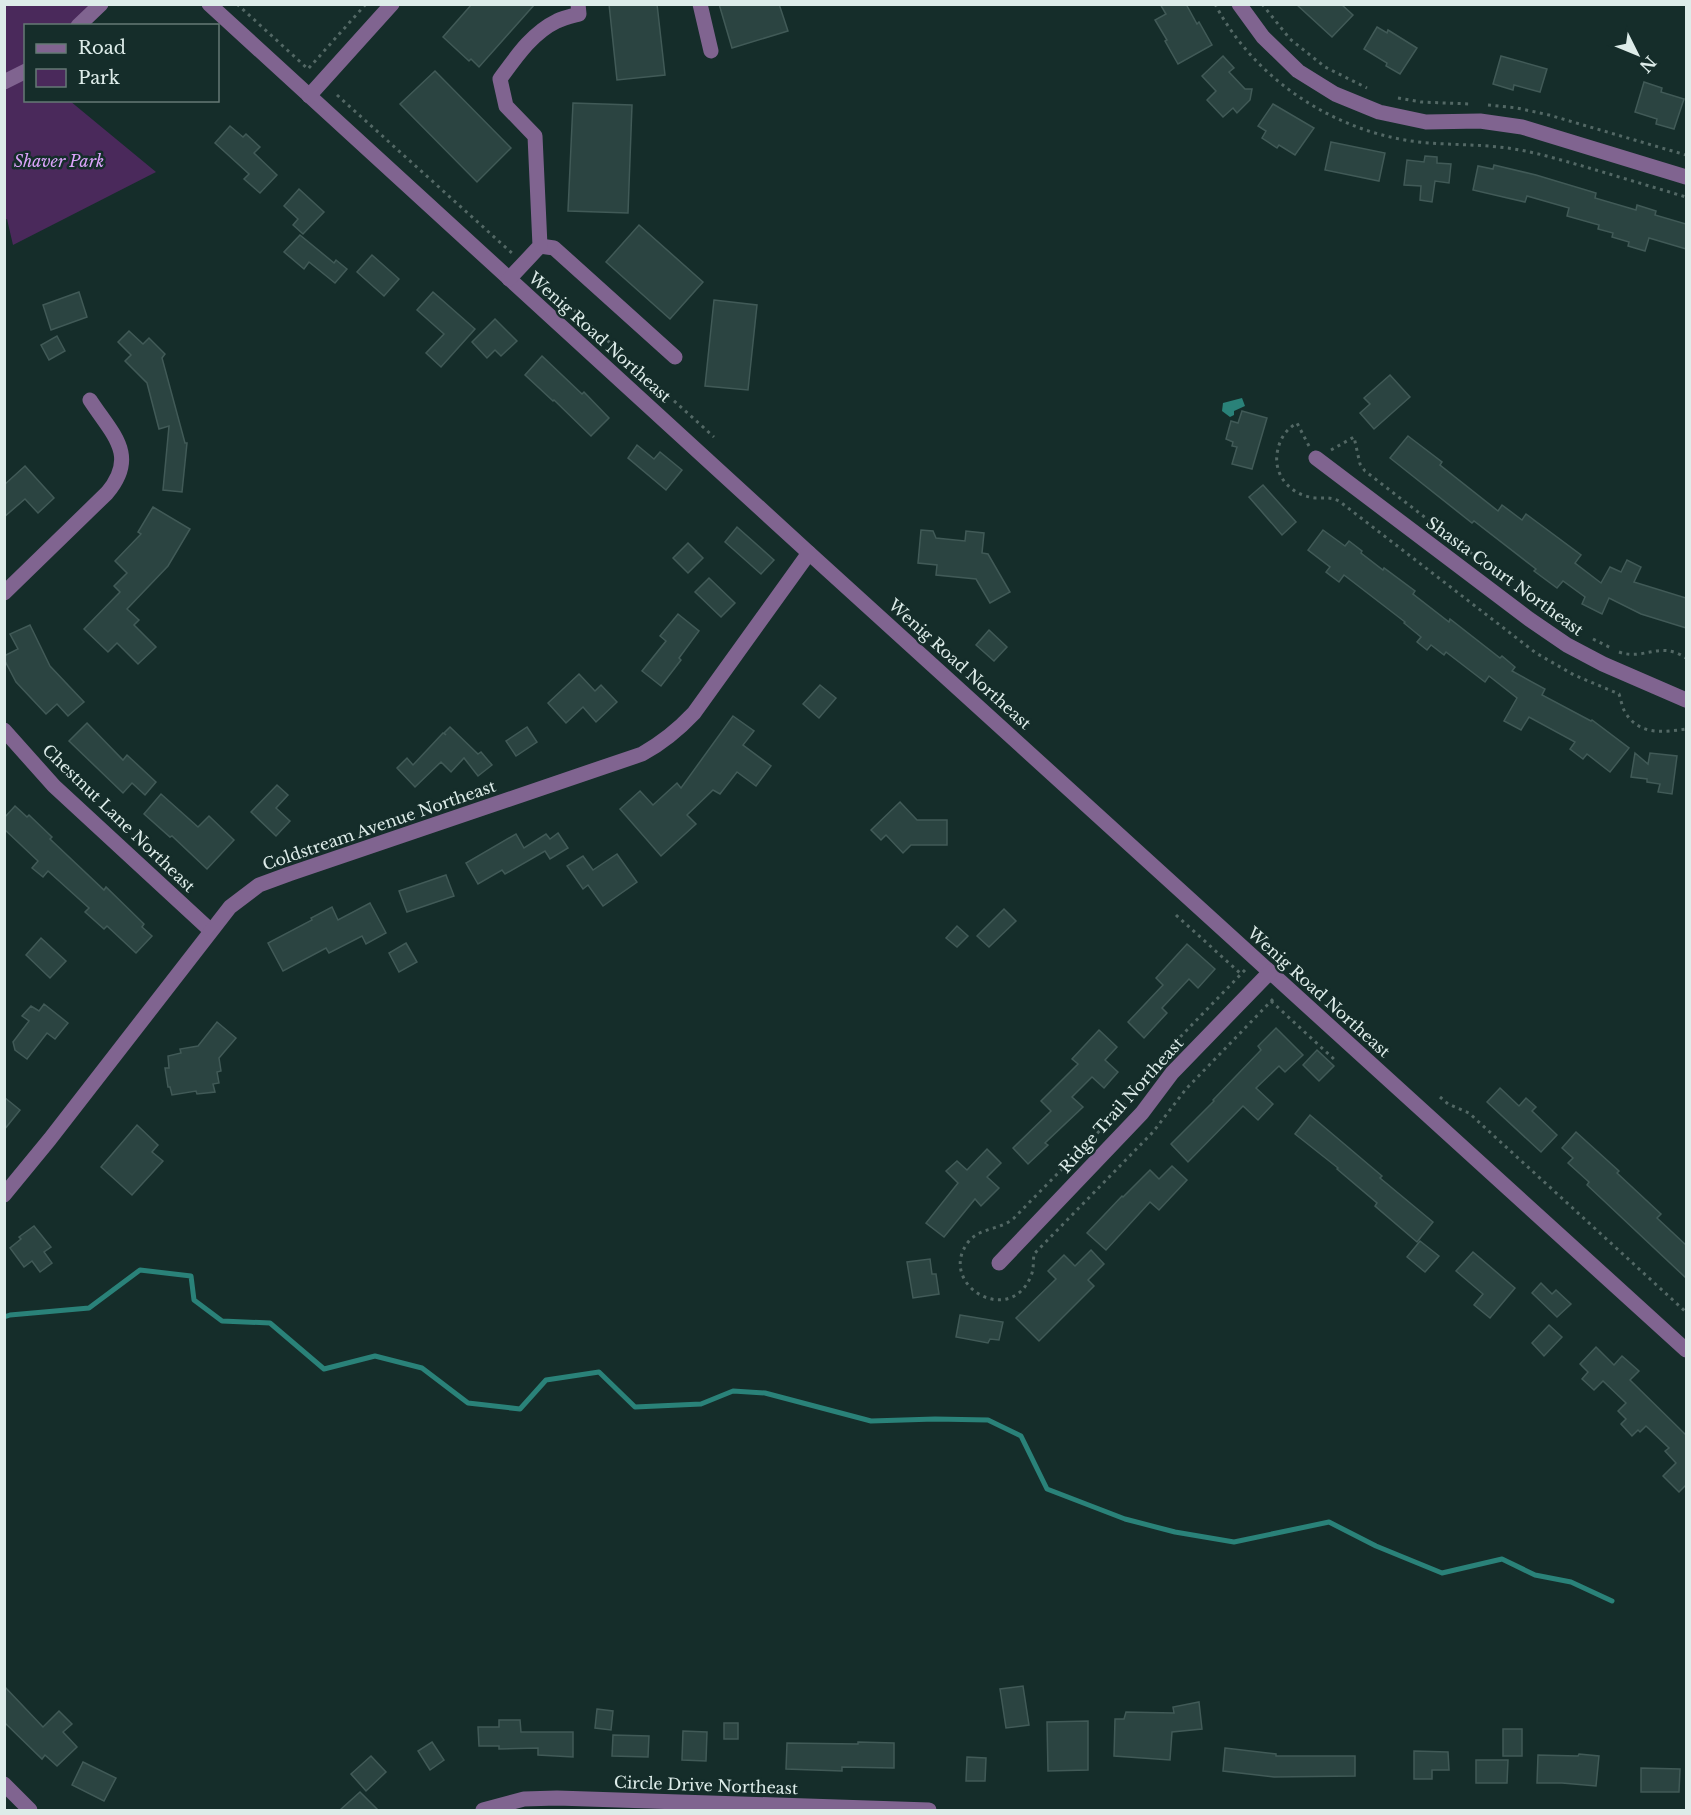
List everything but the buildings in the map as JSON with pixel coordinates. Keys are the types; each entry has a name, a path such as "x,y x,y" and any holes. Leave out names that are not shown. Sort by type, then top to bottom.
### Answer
{"street":[{"path":"80,24 101,4"},
{"name":"Wenig Road Northeast","path":"209,4 1686,1350"},
{"path":"309,96 392,4"},
{"path":"509,279 540,246 535,136 506,106 501,79 516,56 537,34 557,21 579,14 578,4"},
{"path":"700,4 711,51"},
{"path":"1239,4 1263,37 1298,71 1335,94 1379,112 1426,122 1480,121 1522,128 1686,177"},
{"path":"4,82 24,72"},
{"path":"540,246 554,248 675,357"},
{"path":"4,593 108,494 117,482 123,458 118,442 90,400"},
{"name":"Shasta Court Northeast","path":"1316,458 1529,619 1567,645 1603,664 1686,700"},
{"name":"Coldstream Avenue Northeast","path":"4,1194 57,1130 230,907 259,885 642,754 658,745 694,713 809,553"},
{"name":"Chestnut Lane Northeast","path":"4,730 54,786 210,930"},
{"name":"Ridge Trail Northeast","path":"999,1263 1142,1113 1172,1073 1270,972"},
{"path":"4,1785 30,1810"},
{"name":"Circle Drive Northeast","path":"483,1810 524,1799 557,1798 929,1810"}],"path":[{"path":"237,4 308,69 366,4"},
{"path":"1262,4 1290,39 1324,67 1368,89"},
{"path":"337,95 514,255"},
{"path":"1391,97 1421,102 1498,105 1524,109 1686,156"},
{"path":"531,271 714,437"},
{"path":"1490,568 1365,471 1360,464 1354,437 1316,458 1297,423 1280,440 1276,464 1278,471 1287,485 1295,491 1314,498 1333,498 1345,506 1536,653 1574,675 1616,692 1625,711 1636,724 1658,733 1686,729"},
{"path":"1585,634 1623,653 1636,655 1660,649 1678,653 1686,658"},
{"path":"1176,915 1241,974"},
{"path":"1265,996 1336,1061"},
{"path":"1440,1097 1448,1104 1469,1113 1686,1312"}],"green space":[{"name":"Shaver Park","path":"4,5 101,5 79,24 24,24 24,102 71,102 156,172 13,245 7,219 4,220"}],"water":[{"path":"1242,398 1245,406 1234,411 1234,415 1230,417 1222,411 1223,403"}],"waterway":[{"path":"4,1317 89,1308 140,1270 191,1276 194,1300 222,1321 270,1323 324,1369 375,1356 422,1368 468,1403 520,1409 546,1380 599,1372 635,1407 701,1404 733,1391 765,1393 871,1421 988,1420 1021,1436 1047,1489 1125,1519 1175,1532 1234,1542 1329,1522 1376,1546 1442,1573 1502,1559 1535,1575 1571,1582 1612,1601"}]}
